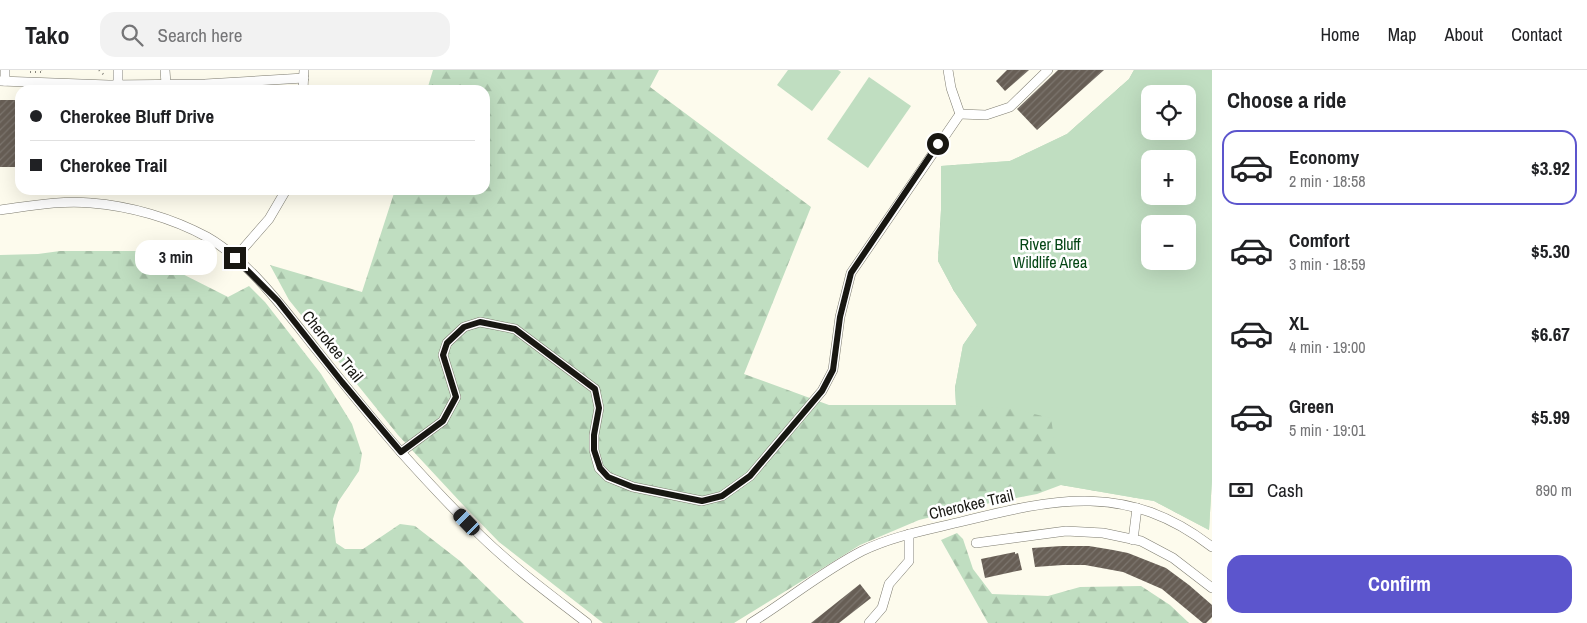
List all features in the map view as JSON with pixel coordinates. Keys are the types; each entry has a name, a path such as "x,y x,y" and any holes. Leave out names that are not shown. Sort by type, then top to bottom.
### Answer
{"street":[{"path":"5,70 2,81 118,85 205,84 304,74"},
{"path":"118,70 118,85"},
{"path":"166,70 166,84"},
{"path":"272,70 276,76"},
{"path":"948,70 951,88 960,114"},
{"path":"960,114 986,115 1010,107 1048,70"},
{"path":"401,452 443,421 456,397 443,355 447,343 464,327 480,322 515,329 595,389 599,408 594,435 594,450 600,468 608,477 633,487 702,501 722,496 750,476 822,391 833,370 840,317 851,273 960,114"},
{"path":"235,258 269,219 283,195"},
{"name":"Cherokee Trail","path":"0,210 62,202 91,203 120,207 168,220 207,238 235,258 278,301 342,382 401,452 481,536 521,572 587,623"},
{"name":"Cherokee Trail","path":"751,623 839,564 888,540 1015,509 1054,502 1092,501 1138,508 1158,514 1177,523 1212,547"},
{"path":"1133,540 1138,508"},
{"path":"976,543 1066,531 1103,533 1141,541 1173,558 1212,588"},
{"path":"869,623 882,608 889,584 909,561 909,534"}],"path":[{"path":"27,72 43,72 42,70"}],"green space":[{"path":"433,70 659,70 650,87 811,207 744,374 829,405 956,405 955,388 963,345 977,325 954,291 938,261 941,166 1010,161 1067,134 1129,79 1134,70 1212,70 1212,479 1209,530 1154,501 1061,485 1037,494 975,506 919,520 860,545 734,623 603,623 499,542 398,435 289,300 270,265 362,292 393,195 490,195 490,85 428,85"},
{"path":"788,70 838,70 841,72 812,111 777,85"},
{"name":"River Bluff Wildlife Area","path":"1134,70 1212,70 1212,479 1209,530 1154,501 1061,485 1051,418 1013,409 956,405 955,388 963,345 977,325 954,291 938,261 941,166 1010,161 1067,134 1129,79"},
{"path":"869,77 911,106 868,168 827,139"},
{"path":"60,251 137,251 228,297 249,286 265,302 321,374 352,424 362,454 359,471 338,502 333,519 336,543 345,549 363,549 400,524 415,526 460,561 524,623 0,623 0,255 38,254"},
{"path":"957,533 963,539 973,569 992,594 1048,596 1080,587 1141,586 1170,605 1189,623 988,623 941,540"}],"building":[{"path":"1007,70 1029,70 1005,91 996,81"},
{"path":"1058,70 1104,70 1037,130 1017,109"},
{"path":"0,100 15,100 15,167 0,167"},
{"path":"1089,546 1128,553 1166,568 1212,605 1212,617 1206,623 1203,623 1162,589 1123,572 1085,565 1035,567 1032,548"},
{"path":"1015,552 1015,554 1018,553 1022,570 985,578 981,559"},
{"path":"860,584 871,598 839,623 811,623"}],"route":[{"path":"235,258 278,301 342,382 401,452 443,421 456,397 443,355 447,343 464,327 480,322 515,329 595,389 599,408 594,435 594,450 600,468 608,477 633,487 702,501 722,496 750,476 822,391 833,370 840,317 851,273 938,144"}]}
